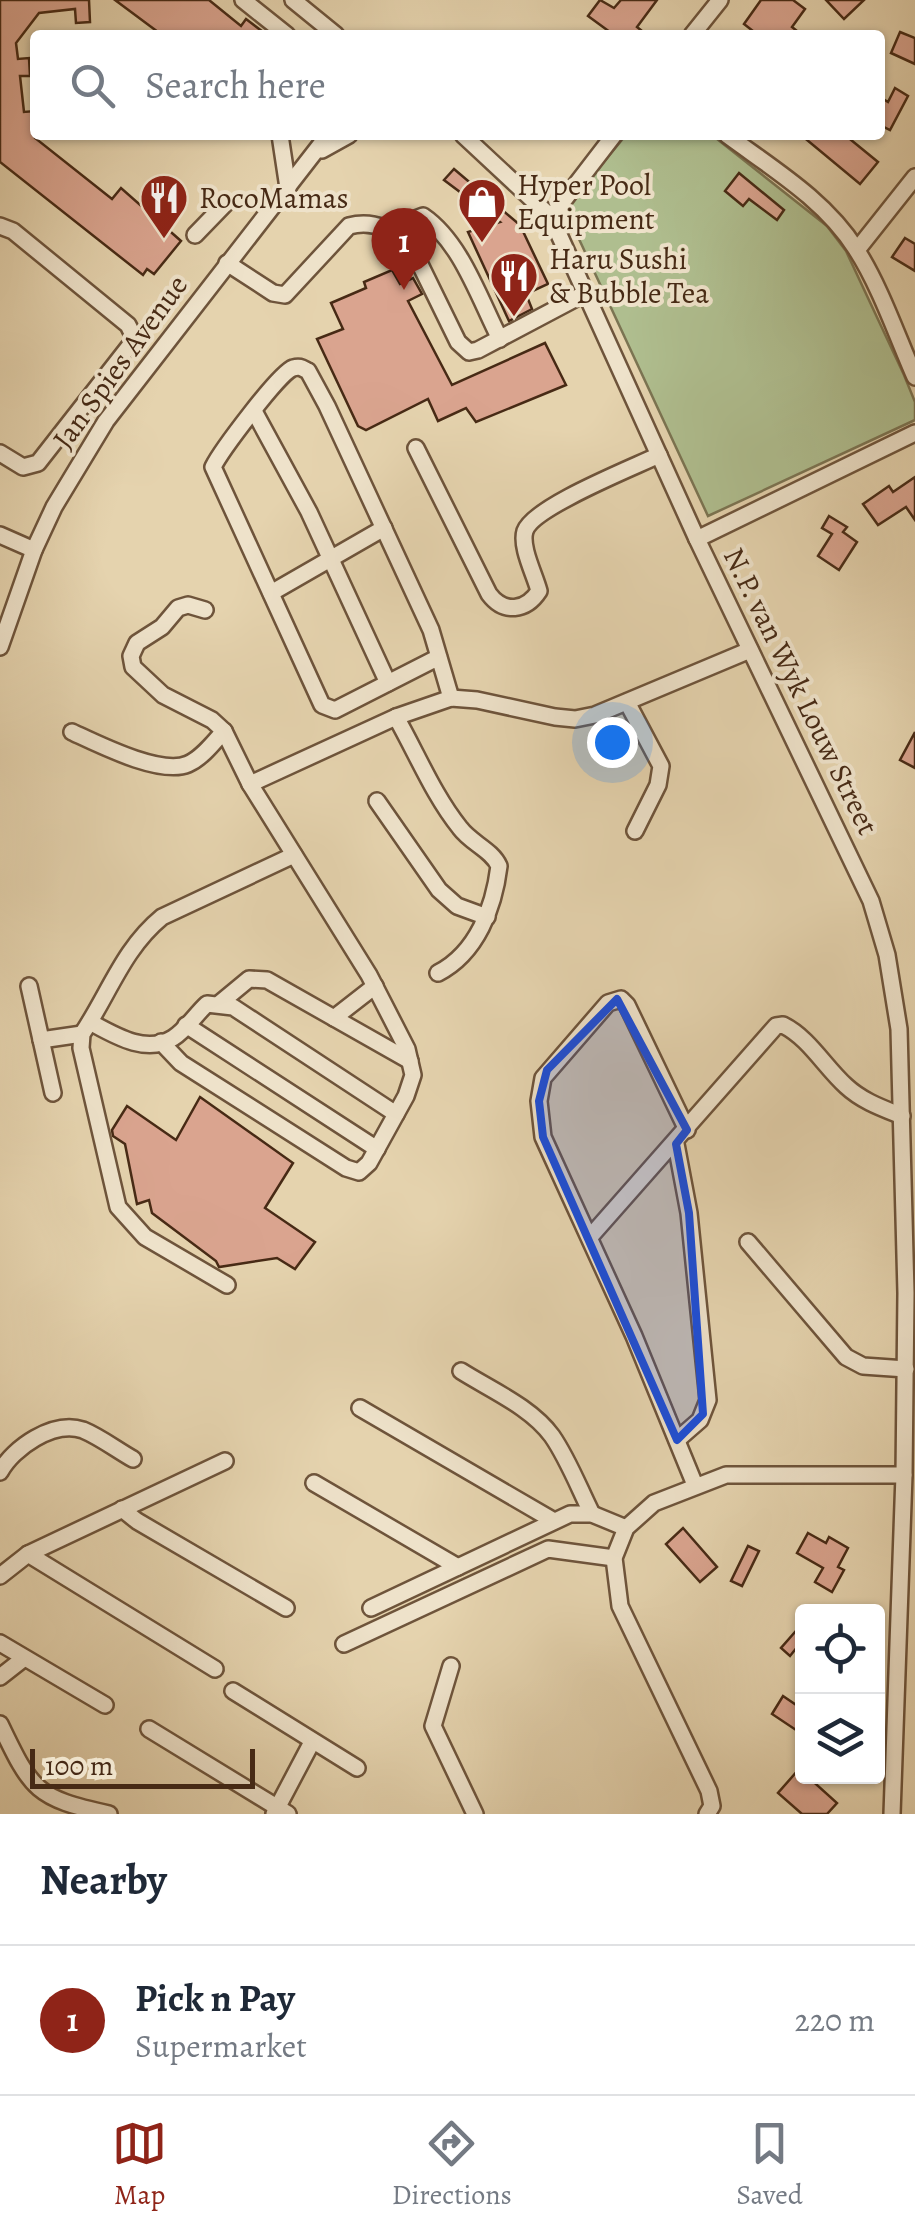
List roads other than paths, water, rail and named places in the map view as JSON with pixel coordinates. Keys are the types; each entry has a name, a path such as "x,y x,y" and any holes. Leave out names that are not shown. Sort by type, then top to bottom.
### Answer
{"street":[{"path":"243,0 281,30"},
{"path":"293,0 330,30"},
{"path":"696,30 720,0"},
{"path":"281,140 288,188"},
{"name":"Jan Spies Avenue","path":"0,647 34,550 54,507 106,421 288,188 319,140"},
{"path":"310,156 340,140"},
{"name":"N.P. van Wyk Louw Street","path":"467,140 551,217 697,539 872,901 887,955 899,1030 911,1293 892,1814"},
{"path":"551,217 610,140"},
{"path":"734,140 803,191 858,250 915,377"},
{"path":"858,250 915,178"},
{"path":"195,235 225,204"},
{"path":"387,230 423,216 448,238 500,339"},
{"path":"228,263 273,293 284,295 349,226 361,223 387,230 414,250 458,342 466,350 478,350 584,294"},
{"path":"0,226 14,231 135,336 108,377 38,463 24,467 0,453"},
{"path":"439,658 335,710 325,709 213,467 291,369 308,371 431,630 451,698"},
{"path":"254,411 330,556 388,683"},
{"path":"697,539 915,433"},
{"path":"416,448 489,594 497,604 511,609 530,602 540,591 524,541 530,524 545,510 658,455"},
{"path":"271,593 384,528"},
{"path":"0,535 34,550"},
{"path":"162,1042 182,1063 346,1168 359,1172 369,1164 413,1074 408,1049 375,986 250,784 224,732 212,720 163,695 133,667 131,656 137,643 162,627 178,608 188,605 205,610"},
{"path":"250,784 396,718 451,698 575,718 594,715 750,650"},
{"path":"626,702 661,766 658,785 635,831"},
{"path":"396,718 453,818 470,840 498,861 498,877 487,916 471,945 438,973"},
{"path":"72,732 122,755 182,767 194,761 224,732"},
{"path":"377,801 439,890 457,906 487,916"},
{"path":"227,1285 145,1237 118,1208 81,1048 86,1028 129,952 162,917 294,855"},
{"path":"220,1004 248,979 268,980 410,1061"},
{"path":"29,986 54,1093"},
{"path":"334,1018 375,986"},
{"path":"688,1130 621,999 610,1002 547,1070 539,1101 543,1136 590,1236 695,1485"},
{"path":"41,1040 86,1028 132,1042 162,1042 173,1038 207,1004 220,1004 232,1007 396,1114"},
{"path":"186,1024 377,1149"},
{"path":"590,1236 676,1144 770,1032 783,1025 802,1037 846,1086 872,1104 902,1116"},
{"path":"676,1144 690,1213 708,1400 700,1420 677,1440"},
{"path":"748,1242 846,1357 863,1366 906,1369"},
{"path":"461,1371 545,1427 592,1514"},
{"path":"360,1408 554,1521"},
{"path":"0,1472 19,1448 60,1430 83,1430 134,1459"},
{"path":"0,1576 28,1554 225,1461"},
{"path":"707,1814 712,1806 709,1791 620,1606 614,1558 626,1528 654,1503 726,1474 904,1476"},
{"path":"314,1483 458,1567"},
{"path":"122,1508 137,1521 286,1608"},
{"path":"371,1608 581,1511 626,1528"},
{"path":"344,1644 548,1549 614,1558"},
{"path":"28,1554 215,1669"},
{"path":"0,1643 105,1706"},
{"path":"0,1677 23,1659"},
{"path":"452,1666 433,1726 475,1814"},
{"path":"233,1691 357,1768"},
{"path":"0,1724 30,1780 69,1810 109,1814"},
{"path":"149,1729 280,1812 312,1742"}],"place":[{"name":"RocoMamas","path":"164,240"},
{"name":"Hyper Pool Equipment","path":"482,244"},
{"name":"Pick n Pay","path":"404,290"},
{"name":"Haru Sushi & Bubble Tea","path":"514,318"}]}
